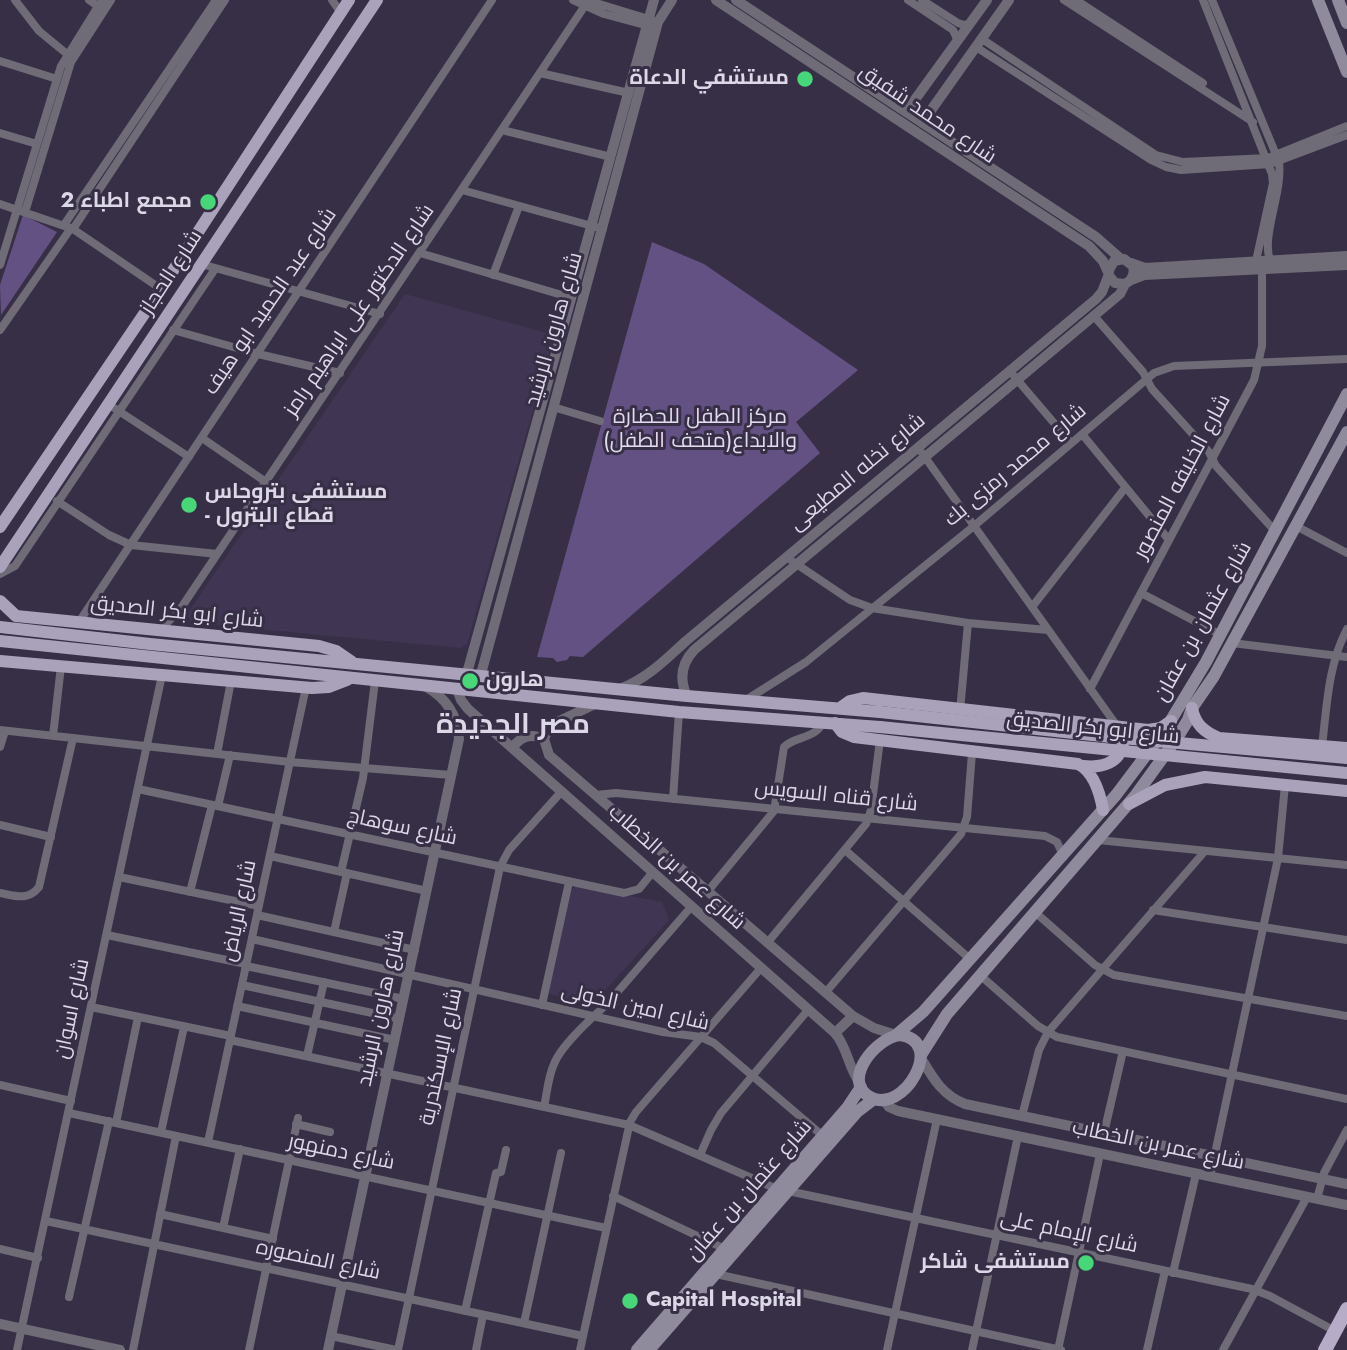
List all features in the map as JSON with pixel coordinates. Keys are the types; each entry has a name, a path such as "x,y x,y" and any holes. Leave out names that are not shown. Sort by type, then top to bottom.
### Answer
{"highway":[{"path":"1325,1350 1347,1308"}],"main road":[{"name":"شارع الحجاز","path":"0,527 161,289 349,0"},
{"name":"شارع الحجاز","path":"0,567 113,404 123,382 377,0"},
{"path":"1318,0 1347,72"},
{"path":"1338,0 1347,23"},
{"path":"105,371 123,382"},
{"path":"94,387 104,390 113,404"},
{"name":"شارع عثمان بن عفان","path":"896,1035 923,1012 1103,810 1171,722 1221,635 1347,394"},
{"name":"شارع عثمان بن عفان","path":"921,1056 950,1010 1129,804 1177,738 1346,436"},
{"path":"0,601 16,616 0,625"},
{"name":"شارع ابو بكر الصديق","path":"16,616 319,646 336,651 352,662"},
{"name":"شارع ابو بكر الصديق","path":"0,625 150,644 1347,758"},
{"name":"شارع ابو بكر الصديق","path":"0,641 679,712 829,722 972,753 1083,766 1095,784 1103,810"},
{"name":"شارع ابو بكر الصديق","path":"0,661 306,687 329,687 349,678"},
{"name":"شارع ابو بكر الصديق","path":"840,708 850,701 863,698 960,711 1117,726 1157,729 1171,722"},
{"name":"شارع ابو بكر الصديق","path":"1192,708 1202,729 1219,738"},
{"path":"1083,766 1102,765 1116,758 1123,745 1117,726"},
{"name":"شارع ابو بكر الصديق","path":"880,733 1347,773"},
{"path":"1205,777 1198,766 1198,754 1205,743 1219,738 1347,748"},
{"name":"شارع ابو بكر الصديق","path":"1129,804 1165,785 1205,777 1347,790"},
{"path":"923,1012 923,1020 928,1024 950,1010"},
{"path":"896,1035 912,1038 918,1044 921,1056 916,1074 909,1085 899,1093 878,1099 866,1094 861,1085 863,1065 869,1053 882,1041 896,1035"},
{"name":"شارع عثمان بن عفان","path":"649,1350 716,1274 850,1105 861,1085"},
{"name":"شارع عثمان بن عفان","path":"637,1350 724,1249 860,1109 878,1099"}],"street":[{"path":"15,0 39,31 66,54"},
{"path":"89,0 101,5"},
{"path":"22,211 37,144 66,54 101,5 111,0"},
{"path":"69,227 216,0"},
{"path":"0,330 225,0"},
{"path":"332,0 341,13"},
{"name":"شارع عبد الحميد ابو هيف","path":"79,622 492,0"},
{"path":"573,0 653,24"},
{"name":"شارع هارون الرشيد","path":"474,674 653,24 654,0"},
{"name":"شارع هارون الرشيد","path":"548,405 572,298 598,228 611,157 629,93 653,24 672,0"},
{"name":"شارع محمد شفيق","path":"716,0 1089,246 1101,258 1109,272"},
{"name":"شارع محمد شفيق","path":"736,0 1111,248 1126,261"},
{"path":"908,0 953,30 958,41"},
{"path":"922,0 958,23 971,23"},
{"path":"906,112 987,0"},
{"path":"922,123 1009,0"},
{"path":"1064,0 1251,118"},
{"path":"1076,0 1251,118"},
{"path":"1203,0 1251,118 1273,160"},
{"path":"1212,0 1280,183 1267,248 1270,260"},
{"name":"شارع الدكتور على ابراهيم رامز","path":"160,630 179,611 380,314 585,3"},
{"path":"0,265 22,211 71,62 101,5"},
{"path":"979,43 1151,160 1166,167 1197,170 1273,160 1347,135"},
{"path":"0,61 57,79"},
{"path":"540,73 629,93"},
{"path":"1273,160 1347,126"},
{"path":"502,130 611,157"},
{"path":"0,133 37,144"},
{"name":"شارع الخليفه المنصور","path":"1090,689 1254,380 1262,346 1259,265 1273,183 1273,160"},
{"path":"462,190 598,228"},
{"path":"0,204 69,227 161,289"},
{"path":"493,275 520,206"},
{"path":"1101,258 1108,255 1111,248"},
{"path":"420,253 572,298"},
{"name":"شارع نخله المطيعى","path":"1259,265 1270,260 1347,256"},
{"path":"1126,261 1134,273 1128,282 1115,283 1109,272 1111,264 1126,261"},
{"name":"شارع نخله المطيعى","path":"1126,261 1145,271"},
{"path":"201,264 380,314"},
{"name":"شارع نخله المطيعى","path":"687,696 682,674 691,653 792,561 1014,376 1094,316 1120,294 1128,282 1145,271 1259,265 1347,265"},
{"path":"0,574 15,566 57,501 113,404 173,330 215,269"},
{"name":"شارع نخله المطيعى","path":"1014,376 1096,299 1102,292 1109,272"},
{"path":"1094,316 1216,466 1275,531"},
{"path":"173,330 340,373"},
{"name":"شارع محمد رمزى بك","path":"744,700 796,669 974,526 1146,379 1164,368 1347,359"},
{"path":"1014,376 1071,443"},
{"path":"113,404 189,457"},
{"path":"548,405 600,421"},
{"path":"1082,434 1169,540"},
{"path":"202,438 266,482"},
{"path":"921,453 1117,726"},
{"path":"1032,607 1125,488"},
{"path":"57,501 109,535 131,545 217,554"},
{"path":"1296,526 1347,553"},
{"path":"792,561 850,600 872,608 968,623 1048,629"},
{"name":"شارع نخله المطيعى","path":"620,689 656,670 683,644 792,561"},
{"path":"1141,593 1221,635"},
{"path":"960,711 968,623"},
{"path":"1322,746 1335,656 1347,629"},
{"path":"1232,643 1347,657"},
{"path":"53,736 61,666"},
{"name":"شارع اسوان","path":"16,1350 23,1329 162,675"},
{"path":"217,754 231,681"},
{"path":"334,932 350,835 365,768 375,681"},
{"name":"شارع هارون الرشيد","path":"328,1350 458,739 457,723 443,699 425,686"},
{"name":"شارع الرياض","path":"208,1142 306,687"},
{"name":"شارع عمر بن الخطاب","path":"457,689 468,709 835,1033 844,1045 852,1070 861,1085"},
{"path":"513,747 526,737 544,739 552,723 597,703"},
{"path":"673,799 679,712"},
{"path":"708,891 775,809 782,749 789,742 813,733 829,722"},
{"path":"0,747 2,731 290,762 451,775"},
{"path":"768,943 869,818 880,733"},
{"path":"0,893 26,897 37,890 74,738"},
{"name":"شارع عمر بن الخطاب","path":"544,739 550,755 853,1016 874,1028 896,1035"},
{"path":"826,992 959,838 964,827 972,753"},
{"path":"190,892 230,755"},
{"path":"1210,1177 1278,858 1286,785"},
{"name":"شارع سوهاج","path":"138,789 627,893 639,889 652,873"},
{"name":"شارع الإسكندرية","path":"397,1350 500,867 509,850 562,791"},
{"name":"شارع قناه السويس","path":"596,795 610,793 1047,836 1057,842 1063,855"},
{"path":"0,825 51,837"},
{"path":"1098,840 1347,865"},
{"path":"845,850 970,959"},
{"path":"1023,1116 1039,1050 1048,1032 1205,851"},
{"path":"270,856 427,891"},
{"path":"119,877 190,892 334,932 415,950"},
{"path":"542,1005 569,882"},
{"path":"544,1107 555,1062 691,907"},
{"path":"1153,910 1347,940"},
{"path":"1036,913 1102,970 1118,976 1347,1016"},
{"path":"107,935 404,999"},
{"name":"شارع امين الخولى","path":"252,939 663,1032 701,1037 714,1043 823,1136"},
{"path":"580,1350 629,1125 636,1112 761,968"},
{"path":"981,976 1048,1032 1062,1038 1347,1099"},
{"path":"307,1056 324,982"},
{"path":"242,985 400,1019"},
{"path":"237,1006 395,1040"},
{"name":"شارع الإمام على","path":"91,1007 629,1125 782,1190 1256,1290 1335,1331"},
{"path":"700,1155 715,1121 808,1010"},
{"path":"835,1033 853,1016"},
{"path":"69,1297 138,1017"},
{"path":"161,1132 184,1027"},
{"path":"1104,1133 1123,1051"},
{"name":"شارع عمر بن الخطاب","path":"921,1056 937,1084 952,1098 965,1104 1347,1184"},
{"path":"0,1085 71,1101"},
{"name":"شارع عمر بن الخطاب","path":"878,1099 896,1110 1347,1205"},
{"name":"شارع دمنهور","path":"69,1113 606,1227"},
{"path":"887,1350 937,1119"},
{"path":"249,1350 297,1121 330,1132"},
{"path":"1223,1350 1312,1198 1347,1130"},
{"path":"133,1350 176,1136"},
{"path":"972,1350 1018,1136"},
{"path":"223,1228 240,1149"},
{"path":"465,1311 496,1174 501,1172 506,1150"},
{"path":"524,1323 561,1153"},
{"path":"716,1274 1059,1350 1100,1154"},
{"path":"1147,1350 1196,1174"},
{"path":"613,1196 724,1249"},
{"path":"160,1214 273,1239"},
{"name":"شارع المنصوره","path":"46,1221 583,1336"},
{"path":"0,1249 38,1258"},
{"path":"475,1350 483,1315"},
{"path":"0,1324 120,1350"},
{"path":"331,1336 397,1350"}],"shaded area":[{"path":"405,294 554,335 467,644 461,648 192,623 187,614"},
{"path":"576,886 662,902 669,920 598,998 581,1003 547,993 570,891"}],"green space":[{"path":"23,215 57,232 1,315 0,285"},
{"name":"مركز الطفل للحضارة والابداع(متحف الطفل)","path":"652,242 704,264 858,370 796,422 820,453 583,657 570,656 567,660 557,662 553,658 537,657"}],"place":[{"name":"مستشفي الدعاة","path":"805,79"},
{"name":"مجمع اطباء 2","path":"208,202"},
{"name":"مستشفي بتروجاس - قطاع البترول","path":"189,505"},
{"name":"هارون","path":"470,681"},
{"name":"مستشفى شاكر","path":"1086,1263"},
{"name":"Capital Hospital","path":"630,1301"}],"district":[{"name":"مصر الجديدة","path":"513,726"}]}
